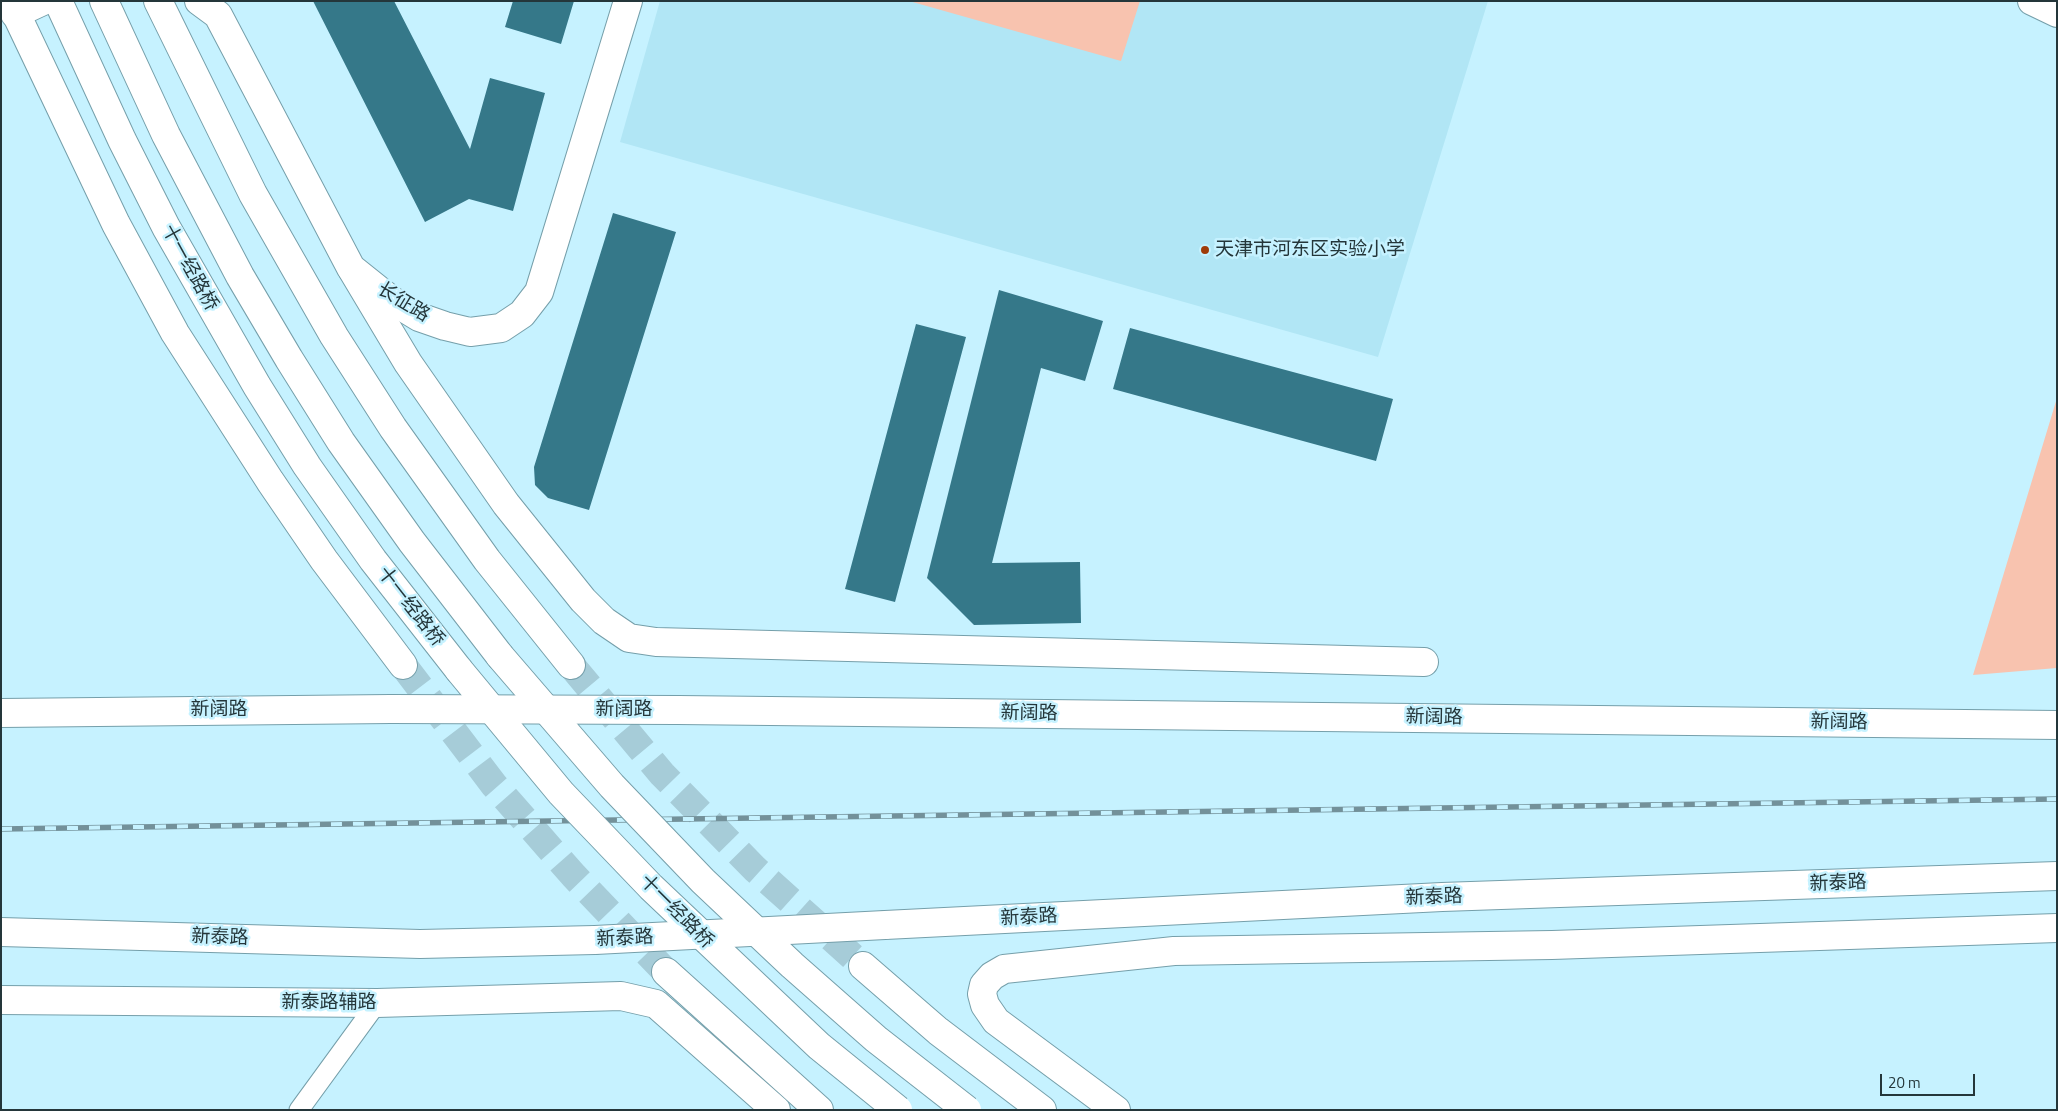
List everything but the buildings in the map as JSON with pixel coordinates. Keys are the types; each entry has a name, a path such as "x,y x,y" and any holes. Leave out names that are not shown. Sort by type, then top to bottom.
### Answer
{"main road":[{"path":"42,1 12,8 116,224 175,333 270,481 324,560 403,665"},
{"name":"十一经路桥","path":"58,1 122,140 166,228 214,312 307,466 373,560 459,670 561,793 651,888 819,1046 898,1110"},
{"path":"104,1 166,135 240,276 289,359 341,442 412,542 500,656 612,786 710,887 792,965 876,1039 967,1110"},
{"path":"158,1 253,194 334,336 393,428 487,560 571,665"},
{"name":"长征路","path":"199,1 218,15 351,268 391,300 420,317 470,332 501,328 522,314 540,292 628,1"},
{"path":"2032,1 2057,13"},
{"path":"351,268 408,363 506,504 583,600 604,621 629,638 656,642 1424,662"},
{"name":"新阔路","path":"1,713 391,709 678,710 2057,725"},
{"name":"新泰路","path":"1,932 420,944 596,940 1442,897 2057,876"},
{"path":"1116,1110 996,1021 985,1005 982,994 984,985 992,976 1004,969 1174,951 1552,945 2057,928"},
{"path":"863,966 938,1031 1042,1110"},
{"path":"666,972 819,1110"},
{"name":"新泰路辅路","path":"1,1000 377,1003 621,996 656,1004 776,1110"}],"lane":[{"path":"299,1110 377,1003"}],"shaded area":[{"name":"天津市河东区实验小学","path":"660,1 1488,1 1378,357 620,142"},
{"path":"909,1 1140,1 1121,61"},
{"path":"2057,398 2057,668 1973,675"}],"tunnel":[{"path":"403,665 494,785 574,876 666,972"},
{"path":"571,665 662,774 755,869 863,966"}],"railway":[{"path":"1,829 2057,799"}],"place":[{"name":"天津市河东区实验小学","path":"1205,250"}]}
